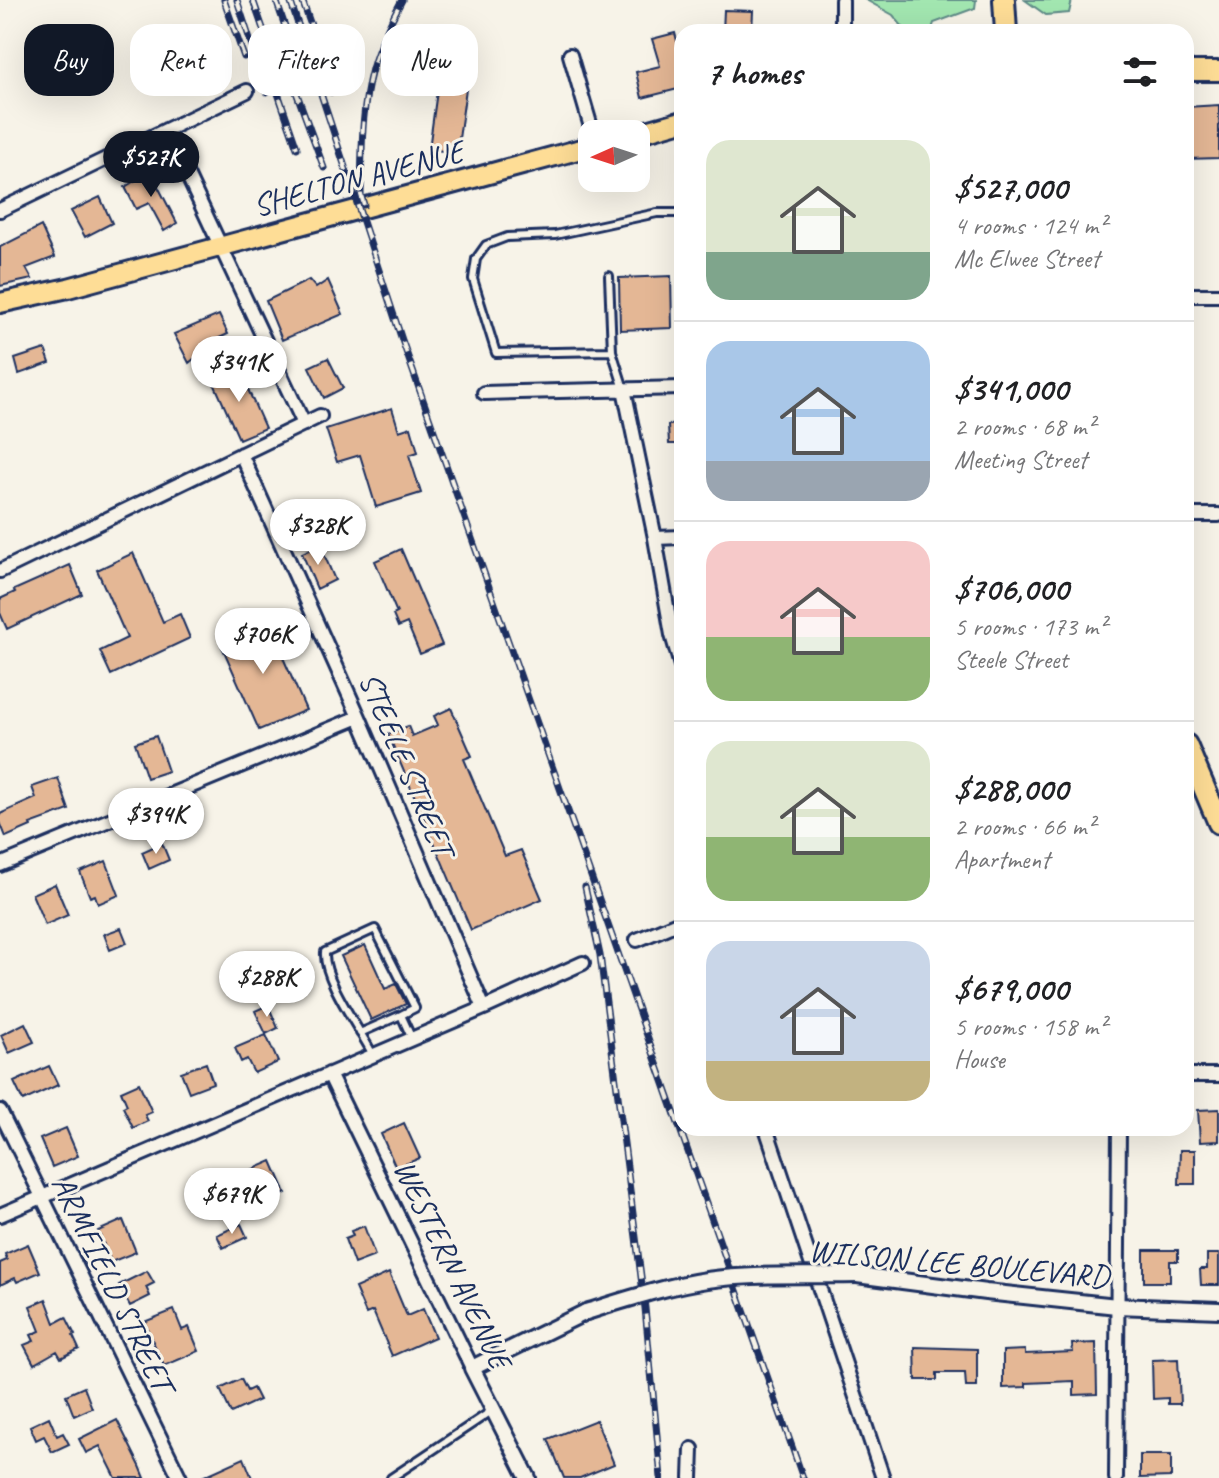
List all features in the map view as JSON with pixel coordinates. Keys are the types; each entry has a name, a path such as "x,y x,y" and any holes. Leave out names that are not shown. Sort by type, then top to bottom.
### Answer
{"highway":[{"path":"1004,0 1006,24"},
{"path":"1194,764 1219,823"}],"main road":[{"path":"1194,71 1219,71"},
{"path":"650,130 674,123"},
{"name":"SHELTON AVENUE","path":"0,303 68,288 578,150"}],"street":[{"path":"842,0 842,24"},
{"path":"570,55 589,120"},
{"path":"0,210 247,91"},
{"path":"166,130 304,424"},
{"path":"1194,295 1219,295"},
{"path":"484,393 674,388"},
{"path":"624,389 674,642"},
{"path":"0,571 320,416"},
{"name":"STEELE STREET","path":"241,454 359,717 484,1008"},
{"path":"1194,516 1215,517"},
{"path":"655,538 674,537"},
{"path":"0,865 359,717"},
{"path":"637,940 674,924"},
{"path":"0,1215 583,963"},
{"name":"WESTERN AVENUE","path":"329,1074 528,1478"},
{"path":"1194,1075 1219,1075"},
{"name":"ARMFIELD STREET","path":"1,1113 180,1478"},
{"path":"769,1136 883,1478"},
{"path":"1116,1478 1119,1136"},
{"name":"WILSON LEE BOULEVARD","path":"472,1368 586,1312 679,1285 752,1276 857,1275 1117,1306 1219,1310"},
{"path":"691,1478 692,1449"}],"lane":[{"path":"612,351 496,353 473,279 476,259 486,245 507,237 555,235 657,213 674,213"},
{"path":"609,276 612,351 624,389"},
{"path":"360,1033 415,1008 375,929 325,952 324,960 355,1026 373,1055"},
{"path":"401,1015 412,1039"},
{"path":"391,1478 493,1410"}],"green space":[{"path":"866,0 976,0 975,8 934,24 900,24 893,15"},
{"path":"1025,0 1072,0 1069,13 1046,15"}],"building":[{"path":"724,10 753,11 752,24 723,24"},
{"path":"674,33 674,90 642,98 636,72 660,66 652,39"},
{"path":"436,96 465,96 457,153 429,149"},
{"path":"1219,105 1219,158 1194,159 1194,107"},
{"path":"150,171 177,223 164,231 149,203 136,209 125,187"},
{"path":"100,197 112,223 85,237 71,211"},
{"path":"41,226 55,257 26,268 32,279 0,286 0,247"},
{"path":"671,276 672,328 620,330 619,278"},
{"path":"309,280 316,288 328,280 343,314 282,340 266,301"},
{"path":"219,315 228,334 215,340 223,352 197,364 195,358 189,363 174,334"},
{"path":"45,349 50,363 19,374 15,359"},
{"path":"328,358 343,388 324,398 309,367"},
{"path":"239,369 265,428 239,439 213,381"},
{"path":"392,408 399,431 411,427 418,452 409,455 421,493 376,507 360,455 337,462 326,429"},
{"path":"668,425 674,425 674,444 669,444"},
{"path":"320,545 335,580 317,589 302,553"},
{"path":"401,549 442,645 420,654 407,623 398,627 393,615 397,613 375,561"},
{"path":"133,553 163,622 180,614 190,638 111,675 100,651 127,638 97,570"},
{"path":"70,565 82,594 7,629 0,613 0,599"},
{"path":"267,621 306,710 259,730 220,642"},
{"path":"451,708 472,756 464,759 505,856 521,850 542,899 471,930 388,734 408,726 412,736 438,725 434,716"},
{"path":"156,736 168,771 147,778 135,743"},
{"path":"58,778 69,810 30,824 6,837 0,814 36,798 32,787"},
{"path":"162,843 169,860 149,869 142,852"},
{"path":"106,861 119,895 98,904 95,895 90,897 80,872"},
{"path":"55,884 68,915 45,925 32,894"},
{"path":"121,928 127,943 110,950 104,934"},
{"path":"365,945 385,989 396,984 406,1004 371,1020 341,956"},
{"path":"268,1005 278,1028 266,1034 255,1011"},
{"path":"25,1023 34,1042 9,1053 1,1035"},
{"path":"266,1035 278,1062 254,1073 247,1059 241,1062 235,1048"},
{"path":"206,1063 213,1083 189,1092 181,1072"},
{"path":"49,1066 58,1085 23,1101 14,1082"},
{"path":"139,1083 152,1112 145,1115 148,1121 133,1128 123,1107 127,1105 121,1091"},
{"path":"1219,1109 1219,1141 1200,1142 1198,1110"},
{"path":"404,1123 420,1158 396,1168 381,1134"},
{"path":"66,1128 78,1156 52,1167 40,1139"},
{"path":"1180,1150 1195,1150 1195,1184 1179,1184"},
{"path":"272,1161 286,1193 257,1207 246,1184 237,1188 233,1178"},
{"path":"123,1220 136,1252 111,1262 98,1231"},
{"path":"241,1224 247,1237 223,1248 217,1235"},
{"path":"364,1226 375,1256 354,1264 345,1239 353,1236 351,1231"},
{"path":"28,1244 40,1272 17,1282 15,1278 0,1285 0,1263 7,1260 5,1254"},
{"path":"1144,1250 1178,1250 1178,1261 1170,1261 1170,1282 1144,1282"},
{"path":"1207,1254 1219,1254 1219,1285 1201,1285 1200,1269 1207,1269"},
{"path":"147,1271 154,1283 146,1287 150,1296 130,1306 119,1285"},
{"path":"389,1273 407,1316 423,1309 435,1337 392,1356 373,1311 366,1314 355,1288"},
{"path":"46,1299 55,1323 66,1317 79,1349 61,1358 57,1351 34,1364 24,1345 34,1341 31,1335 40,1331 30,1306"},
{"path":"174,1310 182,1330 189,1327 199,1351 164,1366 144,1322"},
{"path":"1096,1343 1097,1394 1074,1395 1074,1381 1026,1383 1026,1387 1003,1388 1003,1351 1025,1350 1025,1354 1073,1352 1072,1344"},
{"path":"915,1347 977,1349 977,1387 966,1387 965,1373 937,1373 937,1380 916,1380"},
{"path":"1178,1359 1180,1404 1168,1404 1168,1398 1153,1399 1152,1360"},
{"path":"241,1379 247,1391 253,1388 259,1400 231,1413 220,1389"},
{"path":"84,1387 92,1408 74,1416 66,1395"},
{"path":"49,1417 57,1436 63,1433 69,1444 52,1452 44,1436 36,1440 30,1426"},
{"path":"117,1420 145,1478 116,1478 100,1446 86,1453 79,1439"},
{"path":"596,1420 614,1464 580,1478 564,1478 548,1439"},
{"path":"1140,1455 1171,1455 1171,1477 1140,1478"},
{"path":"244,1458 252,1478 200,1478"}],"railway":[{"path":"224,0 244,57"},
{"path":"237,0 248,34"},
{"path":"253,0 261,24"},
{"path":"276,0 284,24"},
{"path":"290,0 402,340 674,1112"},
{"path":"302,0 310,24"},
{"path":"364,205 361,195 362,147 368,84 381,42 402,0"},
{"path":"279,96 297,148"},
{"path":"298,96 324,168"},
{"path":"585,887 600,955 645,1308 661,1478"},
{"path":"682,1136 803,1478"}]}
